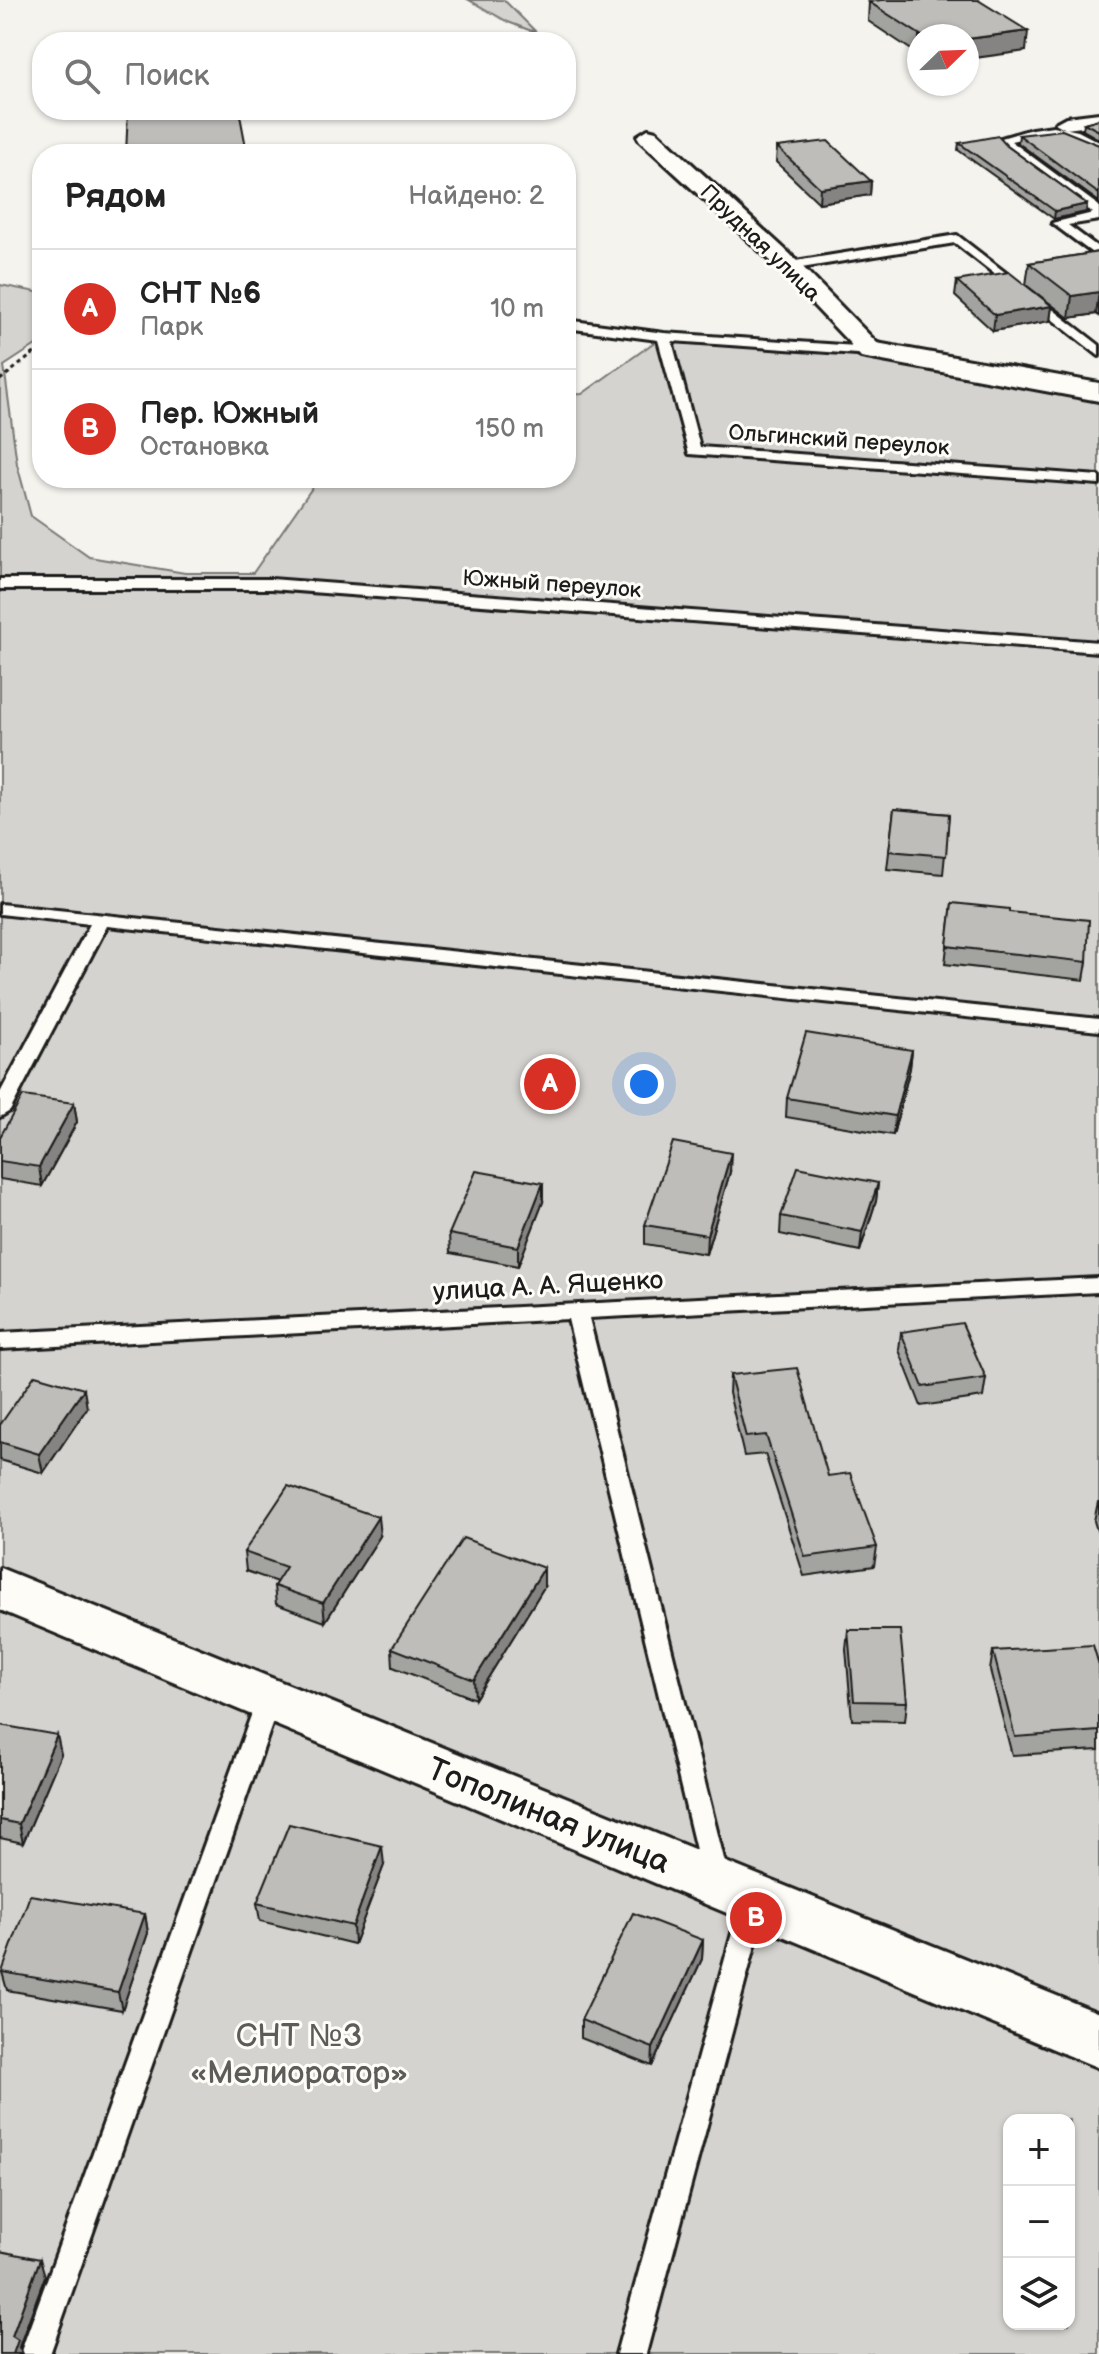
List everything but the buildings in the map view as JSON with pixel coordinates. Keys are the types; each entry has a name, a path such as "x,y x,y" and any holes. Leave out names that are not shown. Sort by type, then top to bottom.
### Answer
{"street":[{"path":"1066,123 1099,119"},
{"name":"Прудная улица","path":"648,136 789,266 871,351"},
{"path":"871,351 1099,392"},
{"name":"Тополиная улица","path":"0,1588 1099,2041"}],"lane":[{"path":"1099,147 1075,132 1059,128 1004,139 1012,149 1099,214"},
{"path":"1099,214 1058,223 1099,254"},
{"path":"789,266 957,239 1099,352"},
{"path":"576,325 664,337 871,351"},
{"name":"Ольгинский переулок","path":"664,337 694,451 1099,480"},
{"name":"Южный переулок","path":"0,584 271,584 1099,647"},
{"path":"0,909 1099,1025"},
{"path":"0,1111 102,919"},
{"name":"улица А. А. Ященко","path":"0,1341 1099,1285"},
{"path":"577,1312 736,1891 631,2354"},
{"path":"35,2354 269,1699"}],"path":[{"path":"0,380 32,355"}],"green space":[{"path":"469,0 504,0 536,32 508,22"},
{"path":"0,285 32,291 32,348 4,366 17,464 31,516 89,557 185,573 253,573 312,488 576,488 576,394 582,394 656,341 876,348 1099,389 1099,2023 0,1595"},
{"name":"СНТ №3 «Мелиоратор»","path":"0,1606 1099,2062 1099,2354 0,2354"}],"place":[{"name":"СНТ №6","path":"550,1084"},
{"name":"Пер. Южный","path":"756,1918"}]}
